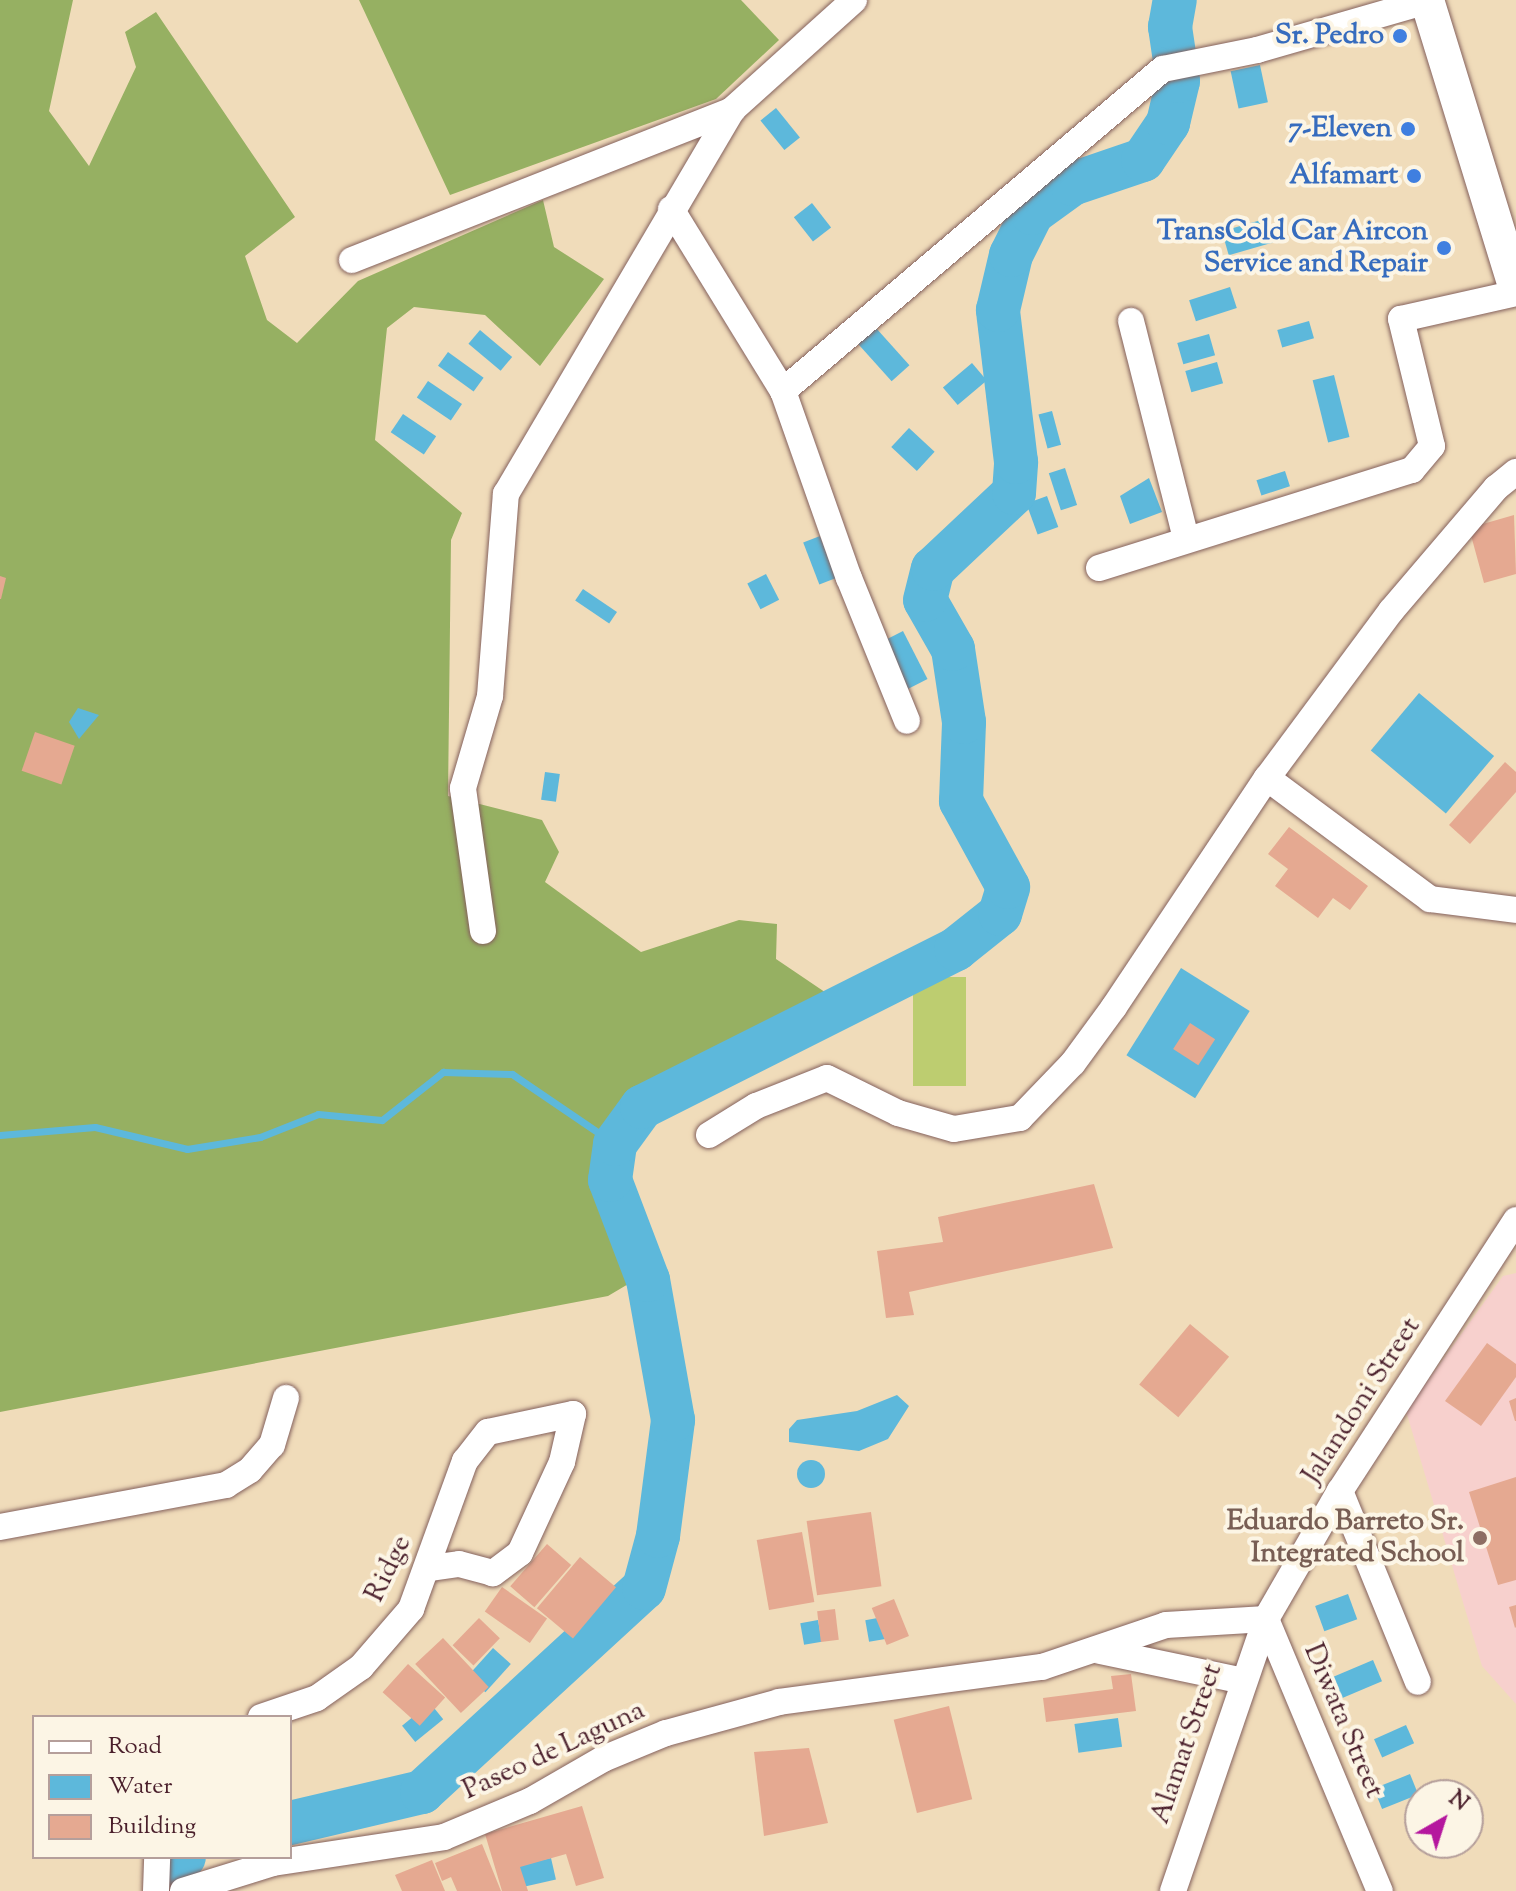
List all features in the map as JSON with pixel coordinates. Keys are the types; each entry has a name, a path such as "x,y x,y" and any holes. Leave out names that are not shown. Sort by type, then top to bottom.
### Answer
{"main road":[{"path":"1427,0 1516,291"}],"street":[{"path":"483,931 463,788 490,696 506,494 732,110 854,0"},
{"path":"783,391 1173,66 1257,50 1427,0"},
{"path":"352,260 732,110"},
{"path":"671,209 783,391 849,578 907,721"},
{"path":"1099,568 1412,470 1432,446 1401,319 1516,291"},
{"path":"1131,321 1186,539"},
{"path":"709,1135 756,1106 827,1078 898,1113 954,1129 1020,1118 1073,1063 1114,1007 1267,778 1391,611 1496,488 1516,472"},
{"path":"1267,778 1430,899 1516,910"},
{"name":"Jalandoni Street","path":"1266,1619 1340,1491 1516,1220"},
{"path":"0,1527 226,1485 250,1470 272,1445 286,1398"},
{"name":"Ridge","path":"267,1715 317,1698 361,1667 411,1609 429,1568 465,1461 488,1432 573,1414 562,1462 520,1553 493,1573 459,1564 429,1568"},
{"path":"1340,1491 1418,1682"},
{"name":"Paseo de Laguna","path":"183,1891 273,1863 444,1837 530,1801 603,1759 666,1733 779,1702 974,1680 1096,1651 1166,1625 1266,1619"},
{"name":"Alamat Street","path":"1173,1891 1266,1619"},
{"name":"Diwata Street","path":"1266,1619 1380,1891"},
{"name":"Paseo de Laguna","path":"1096,1651 1243,1681"},
{"path":"156,1891 157,1859"}],"shaded area":[{"name":"Eduardo Barreto Sr. Integrated School","path":"1516,1273 1516,1704 1482,1666 1406,1411 1503,1276"}],"green space":[{"path":"0,0 73,0 49,111 89,166 136,67 125,32 156,12 295,217 245,256 267,320 297,343 358,281 543,200 554,247 604,279 540,366 485,315 414,307 387,328 375,440 462,513 451,540 448,796 542,820 559,852 545,882 641,952 739,920 777,924 776,959 844,1005 642,1107 615,1144 609,1182 630,1283 608,1296 0,1412"},
{"path":"359,0 741,0 779,40 716,99 450,195"},
{"path":"913,977 966,977 966,1086 913,1086"}],"water":[{"path":"1260,65 1268,102 1239,108 1231,71"},
{"path":"776,108 800,138 784,150 760,121"},
{"path":"812,203 831,227 813,242 794,217"},
{"path":"1268,218 1275,242 1229,255 1222,231"},
{"path":"1230,287 1237,308 1196,321 1189,300"},
{"path":"1309,321 1314,338 1282,347 1277,330"},
{"path":"876,328 909,365 892,381 858,344"},
{"path":"480,330 512,357 501,371 468,344"},
{"path":"1209,334 1215,355 1183,364 1177,343"},
{"path":"448,352 484,378 474,392 438,366"},
{"path":"1217,362 1223,383 1191,392 1185,371"},
{"path":"972,363 987,381 958,405 943,387"},
{"path":"1334,375 1349,437 1328,442 1313,380"},
{"path":"428,381 462,404 451,421 417,398"},
{"path":"1052,411 1061,445 1048,448 1038,415"},
{"path":"403,414 436,436 424,455 391,432"},
{"path":"909,428 935,452 917,471 891,447"},
{"path":"1065,468 1077,505 1061,510 1049,473"},
{"path":"1285,471 1290,486 1261,495 1256,480"},
{"path":"1149,478 1162,512 1130,524 1120,496"},
{"path":"1047,496 1058,527 1038,535 1026,504"},
{"path":"820,536 836,578 819,584 803,542"},
{"path":"766,574 779,600 760,609 747,584"},
{"path":"583,589 617,612 609,624 575,601"},
{"path":"903,631 928,679 908,689 883,641"},
{"path":"1419,693 1494,756 1446,813 1371,750"},
{"path":"78,708 99,715 79,739 69,722"},
{"path":"545,772 560,774 556,802 541,800"},
{"path":"1181,968 1250,1011 1195,1098 1126,1055"},
{"path":"897,1395 909,1406 888,1439 859,1451 789,1442 789,1429 797,1420 857,1411"},
{"path":"811,1460 821,1464 825,1474 821,1484 811,1488 801,1484 797,1474 801,1464"},
{"path":"1348,1594 1357,1619 1324,1631 1315,1606"},
{"path":"883,1617 887,1639 869,1642 865,1620"},
{"path":"818,1620 822,1642 804,1645 800,1623"},
{"path":"493,1648 511,1664 485,1692 468,1676"},
{"path":"1373,1660 1382,1681 1342,1698 1333,1677"},
{"path":"430,1703 443,1719 415,1742 402,1726"},
{"path":"1118,1718 1122,1747 1078,1753 1074,1724"},
{"path":"1406,1725 1414,1743 1382,1758 1374,1739"},
{"path":"1410,1774 1412,1779 1404,1779 1404,1800 1382,1809 1374,1789"},
{"path":"551,1858 556,1879 514,1889 509,1868"}],"building":[{"path":"1514,515 1516,574 1484,583 1469,528"},
{"path":"0,576 6,578 1,599 0,599"},
{"path":"35,732 75,746 61,784 22,771"},
{"path":"1505,762 1516,772 1516,792 1470,844 1449,825"},
{"path":"1289,827 1368,886 1350,910 1333,898 1318,918 1275,886 1288,869 1268,854"},
{"path":"1190,1023 1215,1039 1198,1065 1173,1049"},
{"path":"1094,1184 1113,1248 909,1292 914,1315 886,1318 877,1251 943,1242 938,1217"},
{"path":"1190,1324 1229,1357 1178,1417 1139,1385"},
{"path":"1487,1343 1516,1364 1516,1377 1481,1426 1445,1401"},
{"path":"1516,1398 1516,1421 1515,1421 1509,1401"},
{"path":"1516,1477 1516,1580 1498,1585 1469,1492"},
{"path":"871,1512 881,1586 817,1595 807,1521"},
{"path":"802,1532 814,1602 769,1610 757,1540"},
{"path":"547,1544 571,1565 534,1607 510,1586"},
{"path":"580,1557 616,1587 573,1639 537,1608"},
{"path":"502,1587 547,1619 530,1643 485,1612"},
{"path":"894,1599 909,1636 887,1645 872,1608"},
{"path":"1516,1605 1516,1627 1515,1628 1509,1607"},
{"path":"835,1609 839,1640 821,1642 817,1611"},
{"path":"479,1618 500,1638 473,1665 453,1645"},
{"path":"443,1638 489,1687 461,1713 415,1664"},
{"path":"408,1664 445,1697 420,1726 383,1692"},
{"path":"1131,1674 1136,1711 1046,1722 1043,1698 1113,1689 1111,1676"},
{"path":"949,1706 972,1799 917,1813 894,1720"},
{"path":"809,1748 828,1823 764,1836 754,1752"},
{"path":"582,1806 604,1878 576,1886 566,1854 520,1867 528,1891 502,1891 485,1834"},
{"path":"482,1844 501,1891 457,1891 451,1877 442,1881 435,1863"},
{"path":"432,1860 445,1891 402,1891 395,1875"}],"waterway":[{"path":"292,1823 422,1792 644,1588 658,1536 673,1420 648,1280 610,1180 615,1144 642,1107 956,949 1000,914 1008,887 961,801 964,722 953,649 925,600 933,569 1014,493 1016,462 998,310 1011,255 1032,213 1072,184 1143,160 1168,123 1178,81 1170,27 1175,0"},
{"path":"0,1135 95,1127 187,1149 260,1137 318,1114 382,1120 443,1072 512,1074 615,1144"},
{"path":"174,1867 182,1859"}],"place":[{"name":"Sr. Pedro","path":"1400,36"},
{"name":"7-Eleven","path":"1408,129"},
{"name":"Alfamart","path":"1414,176"},
{"name":"TransCold Car Aircon Service and Repair","path":"1444,248"},
{"name":"Eduardo Barreto Sr. Integrated School","path":"1480,1538"}]}
